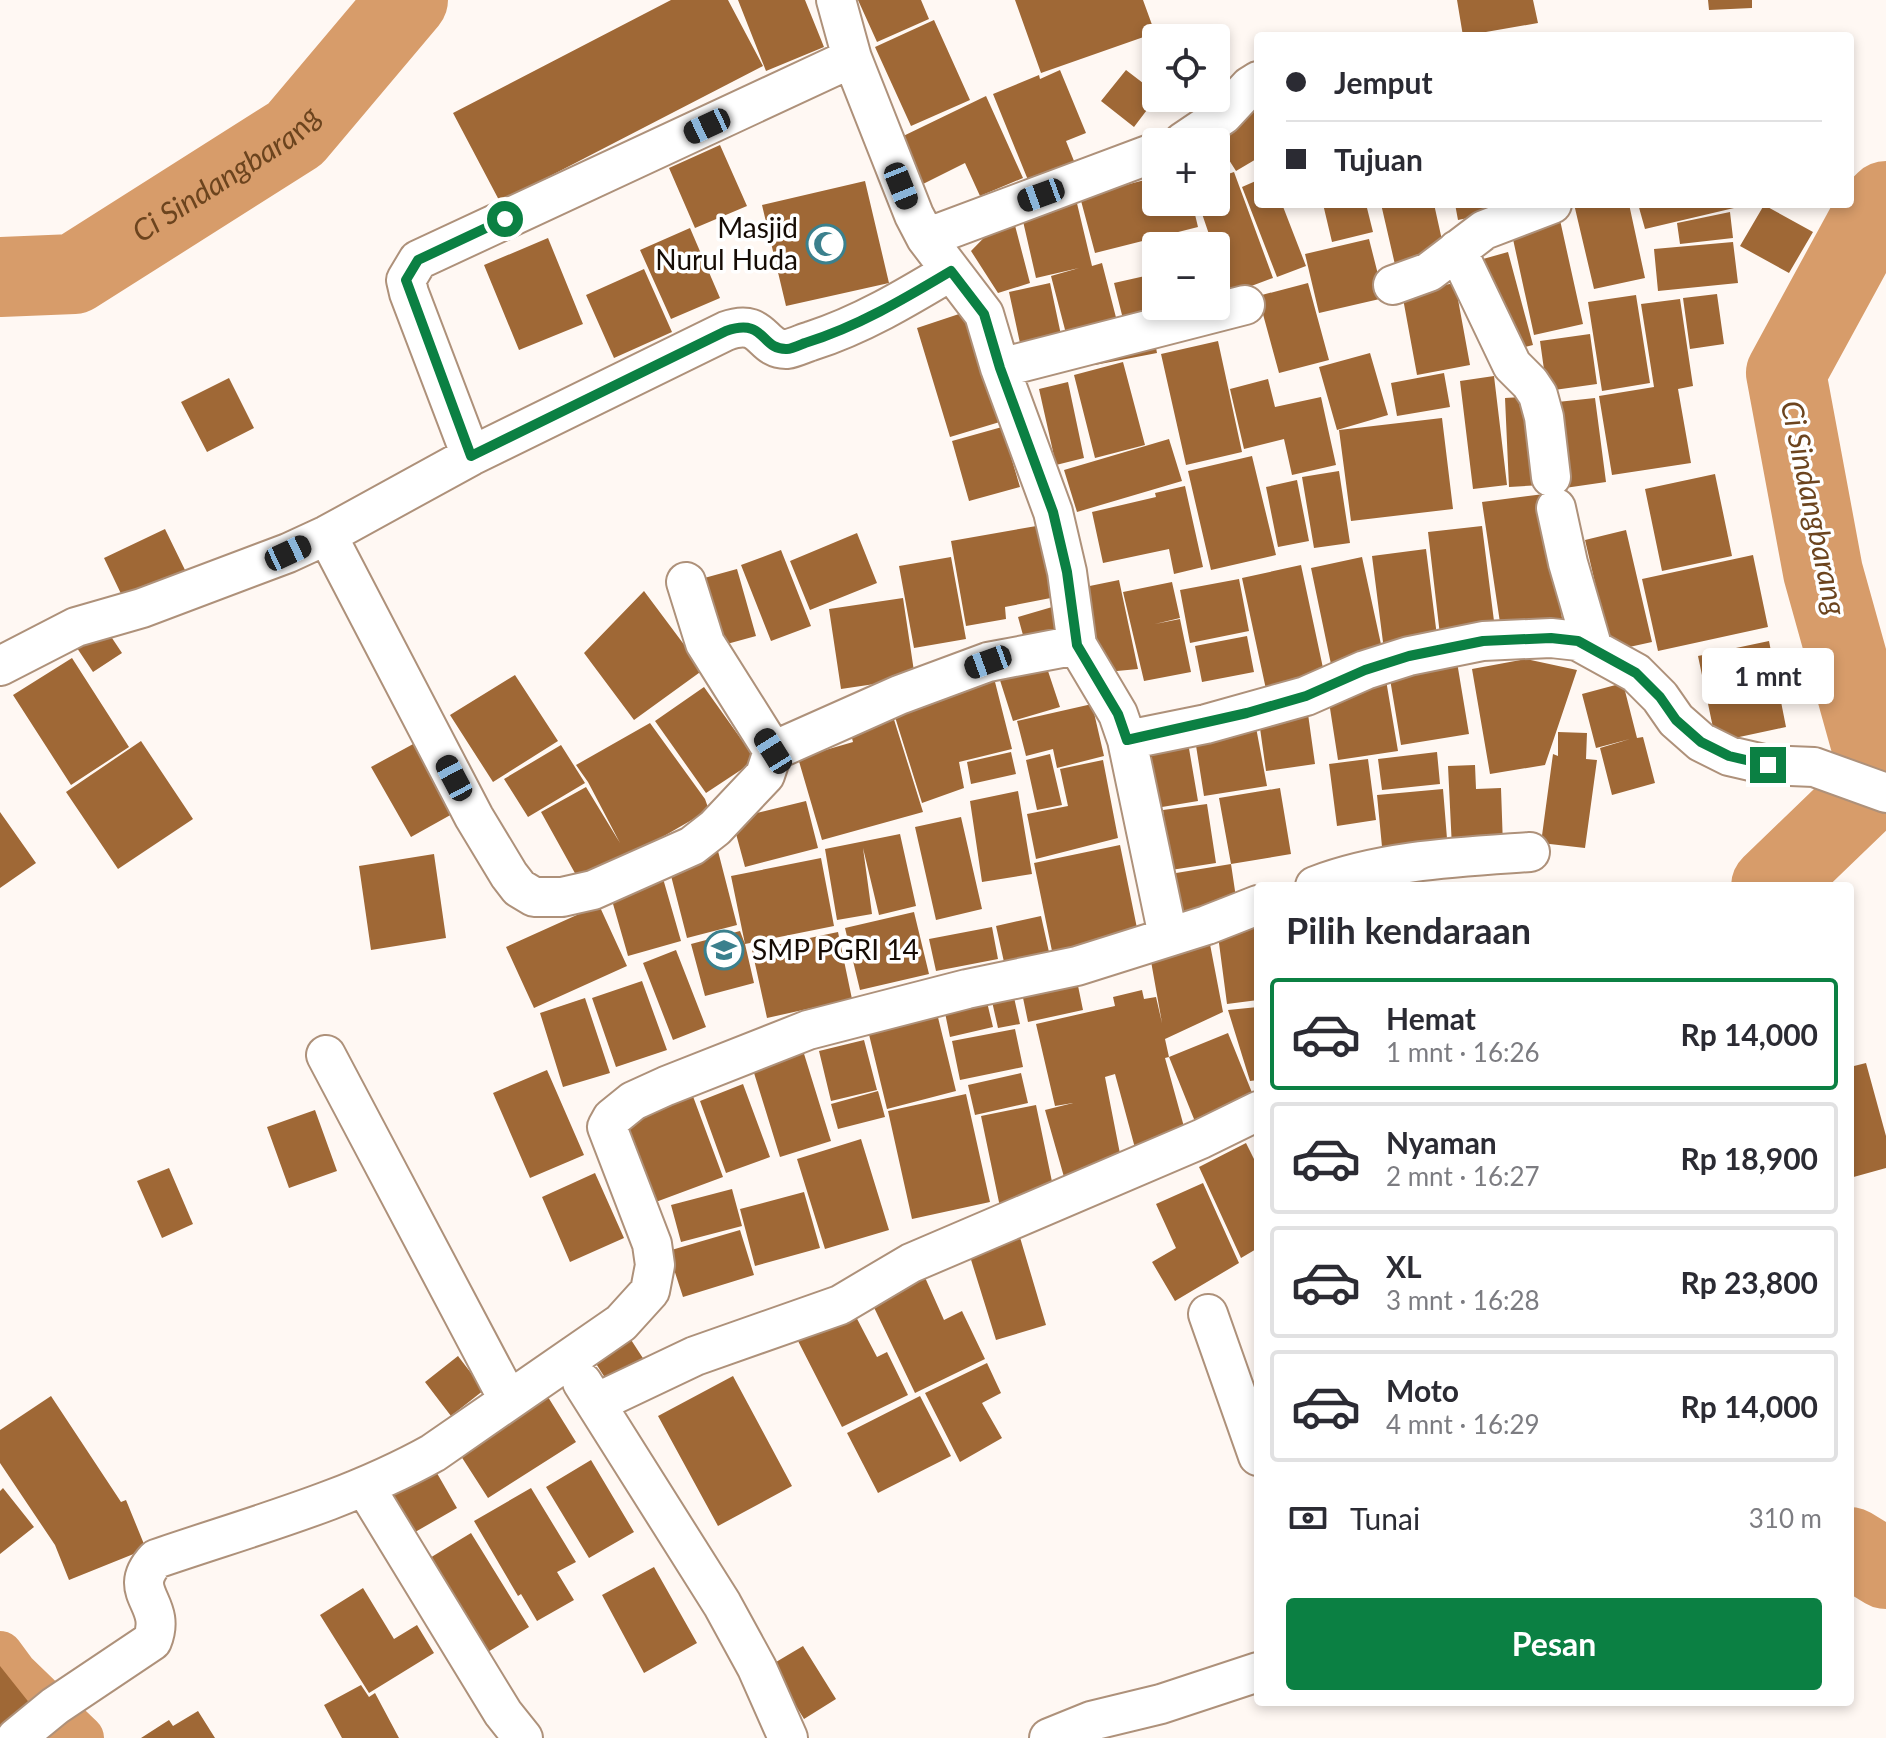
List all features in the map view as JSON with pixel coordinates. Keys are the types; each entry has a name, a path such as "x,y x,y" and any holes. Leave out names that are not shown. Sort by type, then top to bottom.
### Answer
{"street":[{"path":"836,0 852,58 889,156 926,238 984,314 1000,368 1053,512 1067,572 1077,645 1118,714 1127,740 1168,936"},
{"path":"471,456 409,293 406,280 418,260 852,58"},
{"path":"1204,128 1223,115 1254,84"},
{"path":"926,238 1142,157"},
{"path":"1393,285 1429,272 1484,230 1542,208"},
{"path":"1457,250 1512,365 1538,395 1544,417 1553,493 1568,563 1593,649"},
{"path":"0,666 76,627 142,608 288,553 471,456 726,331 739,326 753,328 772,345 786,349 822,338 888,308 951,271"},
{"path":"1000,368 1245,305"},
{"path":"327,535 474,817 514,882 534,897 562,897 593,890 692,846 715,828 765,775 773,751 899,695 988,662 1077,645"},
{"path":"686,582 705,643 773,751"},
{"path":"1127,740 1247,713 1306,696 1379,665 1469,643 1551,638 1578,641 1636,673 1660,697 1676,720 1701,742 1729,756 1768,765 1814,767 1886,793"},
{"path":"1325,882 1373,868 1530,852"},
{"path":"16,1738 55,1706 152,1641 157,1628 156,1614 145,1593 144,1583 149,1567 156,1559 365,1487 433,1453 621,1323 650,1291 655,1265 652,1244 607,1127 612,1118 633,1101 808,1030 967,989 1077,966 1207,925 1254,907"},
{"path":"326,1055 508,1399"},
{"path":"596,1403 695,1356 840,1305 911,1263 1201,1139 1254,1113"},
{"path":"1208,1314 1254,1445"},
{"path":"567,1359 722,1604 757,1668 788,1738"},
{"path":"365,1487 503,1713 523,1738"},
{"path":"1049,1738 1091,1721 1161,1704 1254,1673"}],"building":[{"path":"671,0 728,0 763,66 500,202 453,113"},
{"path":"738,0 805,0 824,47 766,71"},
{"path":"858,0 921,0 929,19 877,42"},
{"path":"1015,0 1143,0 1152,24 1142,24 1142,38 1041,73"},
{"path":"1457,0 1533,0 1538,23 1486,32 1462,32"},
{"path":"1708,0 1752,0 1752,8 1709,10"},
{"path":"934,20 970,100 911,126 875,47"},
{"path":"1060,70 1086,133 1066,141 1074,161 1028,180 993,94"},
{"path":"1126,70 1142,82 1142,112 1145,112 1134,127 1101,101"},
{"path":"986,96 1023,178 980,196 965,163 919,186 895,140"},
{"path":"1250,106 1254,112 1254,160 1236,171 1230,162 1230,128 1213,128"},
{"path":"720,145 747,206 695,228 669,168"},
{"path":"1234,172 1273,278 1230,294 1230,232 1208,232 1203,216 1230,216 1230,173"},
{"name":"Masjid Nurul Huda","path":"865,181 889,283 786,306 762,205"},
{"path":"1142,181 1142,216 1195,216 1198,227 1178,232 1142,232 1142,241 1095,253 1080,197"},
{"path":"1254,182 1254,208 1284,208 1306,266 1277,277 1242,187"},
{"path":"1075,195 1092,266 1102,263 1120,333 1069,345 1051,276 1079,268 1036,278 1020,208"},
{"path":"1324,208 1367,208 1373,232 1332,242"},
{"path":"1382,208 1435,208 1446,258 1396,269"},
{"path":"1456,208 1518,208 1458,220"},
{"path":"1575,208 1630,208 1645,278 1594,289"},
{"path":"1639,208 1734,208 1645,229"},
{"path":"1762,208 1769,208 1813,232 1789,273 1740,246"},
{"path":"1011,210 1030,283 998,293 971,251"},
{"path":"1730,212 1733,238 1680,244 1677,223"},
{"path":"1560,220 1583,324 1534,335 1511,230"},
{"path":"690,228 720,298 671,319 640,250"},
{"path":"548,238 583,324 519,350 484,265"},
{"path":"1369,239 1384,298 1319,313 1305,254"},
{"path":"1733,242 1738,283 1658,291 1654,249"},
{"path":"1508,252 1533,345 1508,351 1483,259"},
{"path":"644,269 672,332 614,358 586,295"},
{"path":"1142,277 1142,320 1151,320 1125,327 1114,283"},
{"path":"1050,283 1064,349 1023,357 1009,292"},
{"path":"1308,283 1329,360 1279,373 1258,296"},
{"path":"1455,283 1470,365 1417,375 1402,293"},
{"path":"1717,294 1724,344 1690,349 1683,298"},
{"path":"1636,295 1650,383 1602,391 1588,302"},
{"path":"1680,299 1693,386 1678,389 1691,463 1612,475 1599,396 1654,387 1641,304"},
{"path":"968,311 1003,421 950,437 917,328"},
{"path":"1590,334 1597,384 1547,391 1540,341"},
{"path":"1154,337 1157,353 1095,365 1092,350"},
{"path":"1218,341 1242,452 1186,465 1161,354"},
{"path":"1370,353 1388,415 1337,430 1319,367"},
{"path":"1123,362 1145,445 1095,458 1074,375"},
{"path":"1444,373 1450,407 1397,416 1391,383"},
{"path":"1494,376 1507,485 1473,489 1460,381"},
{"path":"229,378 254,428 207,452 181,402"},
{"path":"1268,379 1275,407 1321,397 1336,465 1292,475 1284,439 1244,449 1230,389"},
{"path":"1068,382 1084,458 1056,465 1039,389"},
{"path":"1537,396 1542,485 1509,487 1505,398"},
{"path":"1595,398 1606,482 1558,489 1548,403"},
{"path":"1442,418 1453,509 1351,521 1339,430"},
{"path":"1002,427 1020,487 969,501 952,441"},
{"path":"1169,439 1182,481 1077,512 1064,470"},
{"path":"1252,456 1276,555 1211,570 1188,471"},
{"path":"1339,471 1350,543 1314,548 1302,477"},
{"path":"1715,474 1732,556 1662,571 1645,489"},
{"path":"1297,480 1309,541 1278,547 1266,487"},
{"path":"1185,486 1203,567 1174,574 1169,549 1103,563 1092,512 1156,497 1155,493"},
{"path":"1544,494 1563,625 1502,636 1482,502"},
{"path":"1048,524 1061,596 1005,607 1006,619 966,626 951,541"},
{"path":"1482,526 1495,629 1440,635 1428,532"},
{"path":"165,529 185,570 124,600 104,558"},
{"path":"1626,530 1652,642 1611,651 1585,540"},
{"path":"857,533 877,583 810,610 790,561"},
{"path":"1426,549 1438,644 1384,650 1372,556"},
{"path":"781,550 811,626 771,641 741,565"},
{"path":"1753,555 1768,627 1658,651 1642,579"},
{"path":"951,557 966,639 914,648 899,566"},
{"path":"1362,557 1384,658 1332,669 1311,568"},
{"path":"1301,565 1326,682 1267,694 1242,578"},
{"path":"737,569 756,636 716,647 697,580"},
{"path":"1239,579 1249,631 1190,643 1180,590"},
{"path":"1119,580 1138,669 1096,673 1075,589"},
{"path":"1172,582 1180,618 1155,624 1180,619 1191,672 1144,681 1123,592"},
{"path":"644,591 703,670 634,720 584,653"},
{"path":"903,598 915,678 841,689 829,609"},
{"path":"1059,605 1067,635 1026,646 1018,617"},
{"path":"104,626 122,653 93,672 75,645"},
{"path":"1247,636 1254,672 1202,682 1195,646"},
{"path":"1769,641 1786,727 1716,742 1698,656"},
{"path":"1456,656 1469,734 1401,745 1388,667"},
{"path":"72,658 129,747 71,785 13,695"},
{"path":"1044,659 1060,707 1013,721 998,674"},
{"path":"1526,659 1577,670 1545,765 1490,774 1472,669"},
{"path":"993,674 1012,749 959,762 964,788 922,803 890,701"},
{"path":"515,675 558,741 493,782 450,715"},
{"path":"1386,680 1398,751 1338,760 1327,689"},
{"path":"1623,683 1637,738 1643,737 1655,783 1612,795 1600,748 1630,739 1596,748 1582,694"},
{"path":"704,687 756,760 706,793 655,721"},
{"path":"1092,704 1104,756 1057,768 1053,749 1026,756 1017,721"},
{"path":"891,710 923,812 822,840 798,758 853,742 848,723"},
{"path":"1308,714 1315,764 1266,771 1259,721"},
{"path":"1255,722 1267,786 1204,796 1194,733"},
{"path":"650,723 705,799 709,810 581,884 541,812 586,787 620,843 576,765"},
{"path":"1186,731 1198,801 1156,808 1145,738"},
{"path":"1558,732 1587,733 1586,759 1597,760 1585,848 1541,843 1553,754 1558,756"},
{"path":"141,741 193,819 118,869 66,792"},
{"path":"415,743 454,813 411,837 371,767"},
{"path":"561,745 585,783 528,817 504,779"},
{"path":"1011,752 1016,774 971,784 967,762"},
{"path":"1437,752 1440,784 1382,790 1378,759"},
{"path":"1050,754 1062,805 1037,810 1026,760"},
{"path":"1368,759 1376,820 1337,826 1329,764"},
{"path":"1103,760 1118,838 1036,859 1027,814 1068,806 1060,769"},
{"path":"1475,765 1476,789 1501,788 1503,846 1452,848 1448,766"},
{"path":"1280,788 1291,854 1231,864 1219,798"},
{"path":"1443,789 1448,851 1383,857 1377,795"},
{"path":"1018,791 1032,874 982,882 970,801"},
{"path":"806,801 818,848 745,867 732,819"},
{"path":"1207,804 1216,863 1171,870 1163,810"},
{"path":"0,812 36,863 0,888"},
{"path":"961,817 982,909 936,920 915,827"},
{"path":"900,834 916,906 879,915 863,848 872,914 837,920 825,849"},
{"path":"1120,845 1138,933 1052,951 1034,863"},
{"path":"718,851 737,925 687,938 668,864"},
{"path":"434,854 446,938 371,950 359,866"},
{"path":"821,858 834,926 745,944 731,876"},
{"path":"1231,864 1238,911 1178,921 1170,874"},
{"path":"662,875 681,941 628,956 609,890"},
{"path":"599,905 627,966 534,1008 506,947"},
{"path":"914,912 929,974 860,990 845,928"},
{"path":"1041,916 1049,952 1004,962 996,926"},
{"path":"1254,923 1254,1001 1227,1004 1217,928"},
{"path":"992,927 998,959 936,971 929,939"},
{"path":"740,931 754,983 705,996 691,944"},
{"path":"838,932 852,999 767,1018 752,950"},
{"path":"1209,939 1223,1012 1165,1039 1169,1057 1165,1058 1186,1134 1135,1148 1115,1074 1105,1077 1123,1169 1066,1184 1045,1110 1073,1103 1055,1106 1036,1024 1115,1006 1113,997 1142,990 1144,999 1156,997 1162,1023 1149,950"},
{"path":"676,950 706,1027 673,1040 643,963"},
{"path":"642,981 667,1050 616,1067 592,998"},
{"path":"1077,981 1083,1010 1028,1022 1022,993"},
{"path":"1013,993 1020,1024 998,1028 991,997"},
{"path":"585,998 610,1073 563,1087 540,1013"},
{"path":"986,998 993,1027 950,1037 944,1008"},
{"path":"934,1001 956,1091 887,1109 865,1018"},
{"path":"1254,1007 1254,1080 1250,1081 1228,1010"},
{"path":"1015,1029 1023,1067 960,1080 952,1041"},
{"path":"1228,1033 1254,1098 1254,1106 1198,1129 1169,1057"},
{"path":"864,1040 877,1090 831,1101 819,1051"},
{"path":"801,1044 831,1141 780,1157 750,1060"},
{"path":"1866,1063 1886,1136 1886,1168 1854,1177 1854,1066"},
{"path":"547,1070 584,1155 530,1178 493,1093"},
{"path":"1021,1073 1028,1103 975,1115 968,1085"},
{"path":"743,1084 770,1157 726,1173 700,1101"},
{"path":"691,1091 723,1177 645,1206 614,1120"},
{"path":"878,1091 885,1117 838,1129 831,1104"},
{"path":"966,1094 990,1202 912,1219 888,1111"},
{"path":"1036,1105 1055,1196 1000,1207 981,1116"},
{"path":"315,1110 337,1171 289,1188 267,1127"},
{"path":"861,1139 889,1230 825,1249 797,1159"},
{"path":"1246,1143 1254,1159 1254,1250 1241,1258 1199,1167"},
{"path":"169,1168 193,1224 162,1238 137,1181"},
{"path":"595,1173 624,1238 570,1262 542,1197"},
{"path":"1203,1183 1239,1263 1175,1301 1152,1262 1176,1248 1156,1204"},
{"path":"732,1189 742,1226 681,1242 671,1205"},
{"path":"804,1192 820,1248 755,1266 740,1209"},
{"path":"740,1230 754,1275 683,1297 668,1251"},
{"path":"1019,1234 1046,1325 996,1340 968,1250"},
{"path":"923,1273 944,1320 962,1311 985,1359 915,1393 869,1297"},
{"path":"854,1313 877,1357 887,1352 908,1395 842,1427 798,1341"},
{"path":"624,1329 650,1369 614,1392 588,1351"},
{"path":"458,1356 484,1390 451,1416 425,1382"},
{"path":"987,1363 1001,1393 982,1403 1002,1438 960,1462 925,1393"},
{"path":"733,1376 792,1486 718,1526 658,1416"},
{"path":"51,1396 121,1502 126,1500 146,1549 69,1580 55,1545 0,1463 0,1430"},
{"path":"920,1396 951,1456 878,1493 847,1433"},
{"path":"548,1397 576,1442 488,1498 459,1453"},
{"path":"591,1460 634,1532 589,1558 546,1487"},
{"path":"434,1468 457,1508 403,1539 380,1500"},
{"path":"3,1488 34,1527 0,1554 0,1491"},
{"path":"531,1488 576,1562 557,1572 574,1600 537,1621 521,1594 518,1596 474,1521"},
{"path":"471,1533 529,1627 473,1661 415,1567"},
{"path":"654,1567 697,1643 644,1673 602,1595"},
{"path":"363,1588 394,1639 417,1625 434,1653 369,1693 320,1615"},
{"path":"803,1646 836,1699 804,1719 771,1665"},
{"path":"0,1666 31,1705 0,1729"},
{"path":"361,1685 369,1697 375,1693 399,1738 342,1738 324,1705"},
{"path":"198,1711 215,1738 141,1738 169,1720 173,1726"}],"waterway":[{"name":"Ci Sindangbarang","path":"0,277 74,274 295,134 408,0"},
{"name":"Ci Sindangbarang","path":"1775,882 1881,780 1823,572 1786,373 1872,215 1886,201"},
{"name":"Ci Sindangbarang","path":"1854,1549 1886,1569"},
{"path":"0,1654 14,1673 44,1702"},
{"path":"57,1715 81,1738"}],"place":[{"name":"Masjid Nurul Huda","path":"826,244"},
{"name":"SMP PGRI 14","path":"724,950"}],"route":[{"path":"505,219 418,260 406,280 471,456 726,331 739,326 753,328 772,345 786,349 822,338 888,308 951,271 984,314 1000,368 1053,512 1067,572 1077,645 1118,714 1127,740 1206,724 1306,696 1365,670 1409,656 1483,641 1551,638 1578,641 1636,673 1660,697 1676,720 1701,742 1729,756 1768,765"}]}
